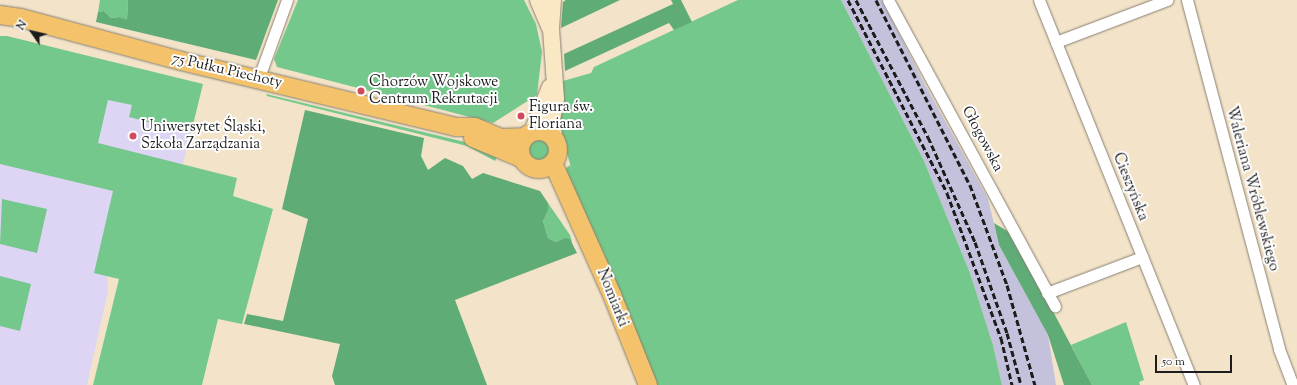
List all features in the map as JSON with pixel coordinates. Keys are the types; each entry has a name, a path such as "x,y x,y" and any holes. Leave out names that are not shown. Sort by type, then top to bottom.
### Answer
{"main road":[{"name":"75 Pułku Piechoty","path":"0,15 74,31 258,80 455,127 475,127 501,138 528,135"},
{"name":"75 Pułku Piechoty","path":"455,127 488,146 521,158"},
{"path":"542,131 554,138 558,150 553,163 542,169 536,169 525,163 521,158 519,150 528,135 542,131"},
{"name":"Nomiarki","path":"553,163 612,295 648,385"},
{"name":"Nomiarki","path":"536,169 574,212"}],"street":[{"path":"258,80 287,0"},
{"path":"538,0 551,29"},
{"path":"553,0 551,29 554,76 554,138"},
{"name":"Głogowska","path":"888,0 1055,306"},
{"name":"Cieszyńska","path":"1039,0 1194,385"},
{"path":"1056,42 1167,0"},
{"name":"Waleriana Wróblewskiego","path":"1187,0 1279,350 1293,385"},
{"path":"528,135 554,76"},
{"path":"1048,293 1142,257"}],"shaded area":[{"path":"841,0 882,0 923,81 988,199 999,245 1048,335 1056,385 1002,385 993,345 970,273 924,161"},
{"path":"85,87 192,127 183,164 126,163 106,251 108,291 87,385 0,385 0,147"}],"green space":[{"path":"100,0 128,0 127,21 120,17 111,18 104,11 98,12"},
{"path":"128,0 278,0 256,60 96,22 98,12 104,11 111,18 120,17 127,20"},
{"path":"298,0 524,0 536,24 542,52 537,95 493,123 277,67 274,59"},
{"path":"566,0 620,0 561,28 563,2"},
{"path":"671,0 681,0 692,22 674,30 669,23 565,71 564,54 673,4"},
{"path":"738,0 841,0 924,161 970,273 993,345 1002,385 657,385 561,172 570,165 572,171 559,125 563,81 591,73 594,67"},
{"path":"0,36 7,36 203,84 191,133 129,117 132,105 108,100 98,143 237,178 233,196 273,209 242,324 218,319 202,385 93,385 119,279 94,273 113,191 0,164"},
{"path":"266,94 469,143 497,156 495,161 467,146 267,96"},
{"path":"305,110 424,138 421,156 428,170 445,158 463,166 472,179 483,173 540,191 548,203 548,211 543,221 548,238 556,242 564,238 570,239 577,253 455,300 487,385 335,385 332,376 340,344 244,324 247,314 283,321 308,219 282,209"},
{"path":"539,139 547,142 550,150 547,158 539,161 531,158 528,150 531,142"},
{"path":"2,199 47,209 37,253 0,244"},
{"path":"548,203 570,235 572,242 564,238 556,242 548,238 543,221 548,211"},
{"path":"994,223 1012,234 1092,385 1064,385 1048,335 999,245"},
{"path":"0,276 31,284 20,331 0,326"},
{"path":"1126,322 1144,380 1139,382 1140,385 1092,385 1071,345"}],"railway":[{"path":"848,0 947,193 1001,338 1012,385"},
{"path":"856,0 928,137 975,242 1007,333 1021,385"},
{"path":"876,0 970,185 1007,285 1035,385"}],"place":[{"name":"Chorzów Wojskowe Centrum Rekrutacji","path":"361,91"},
{"name":"Figura św. Floriana","path":"521,116"},
{"name":"Uniwersytet Śląski, Szkoła Zarządzania","path":"133,136"}]}
